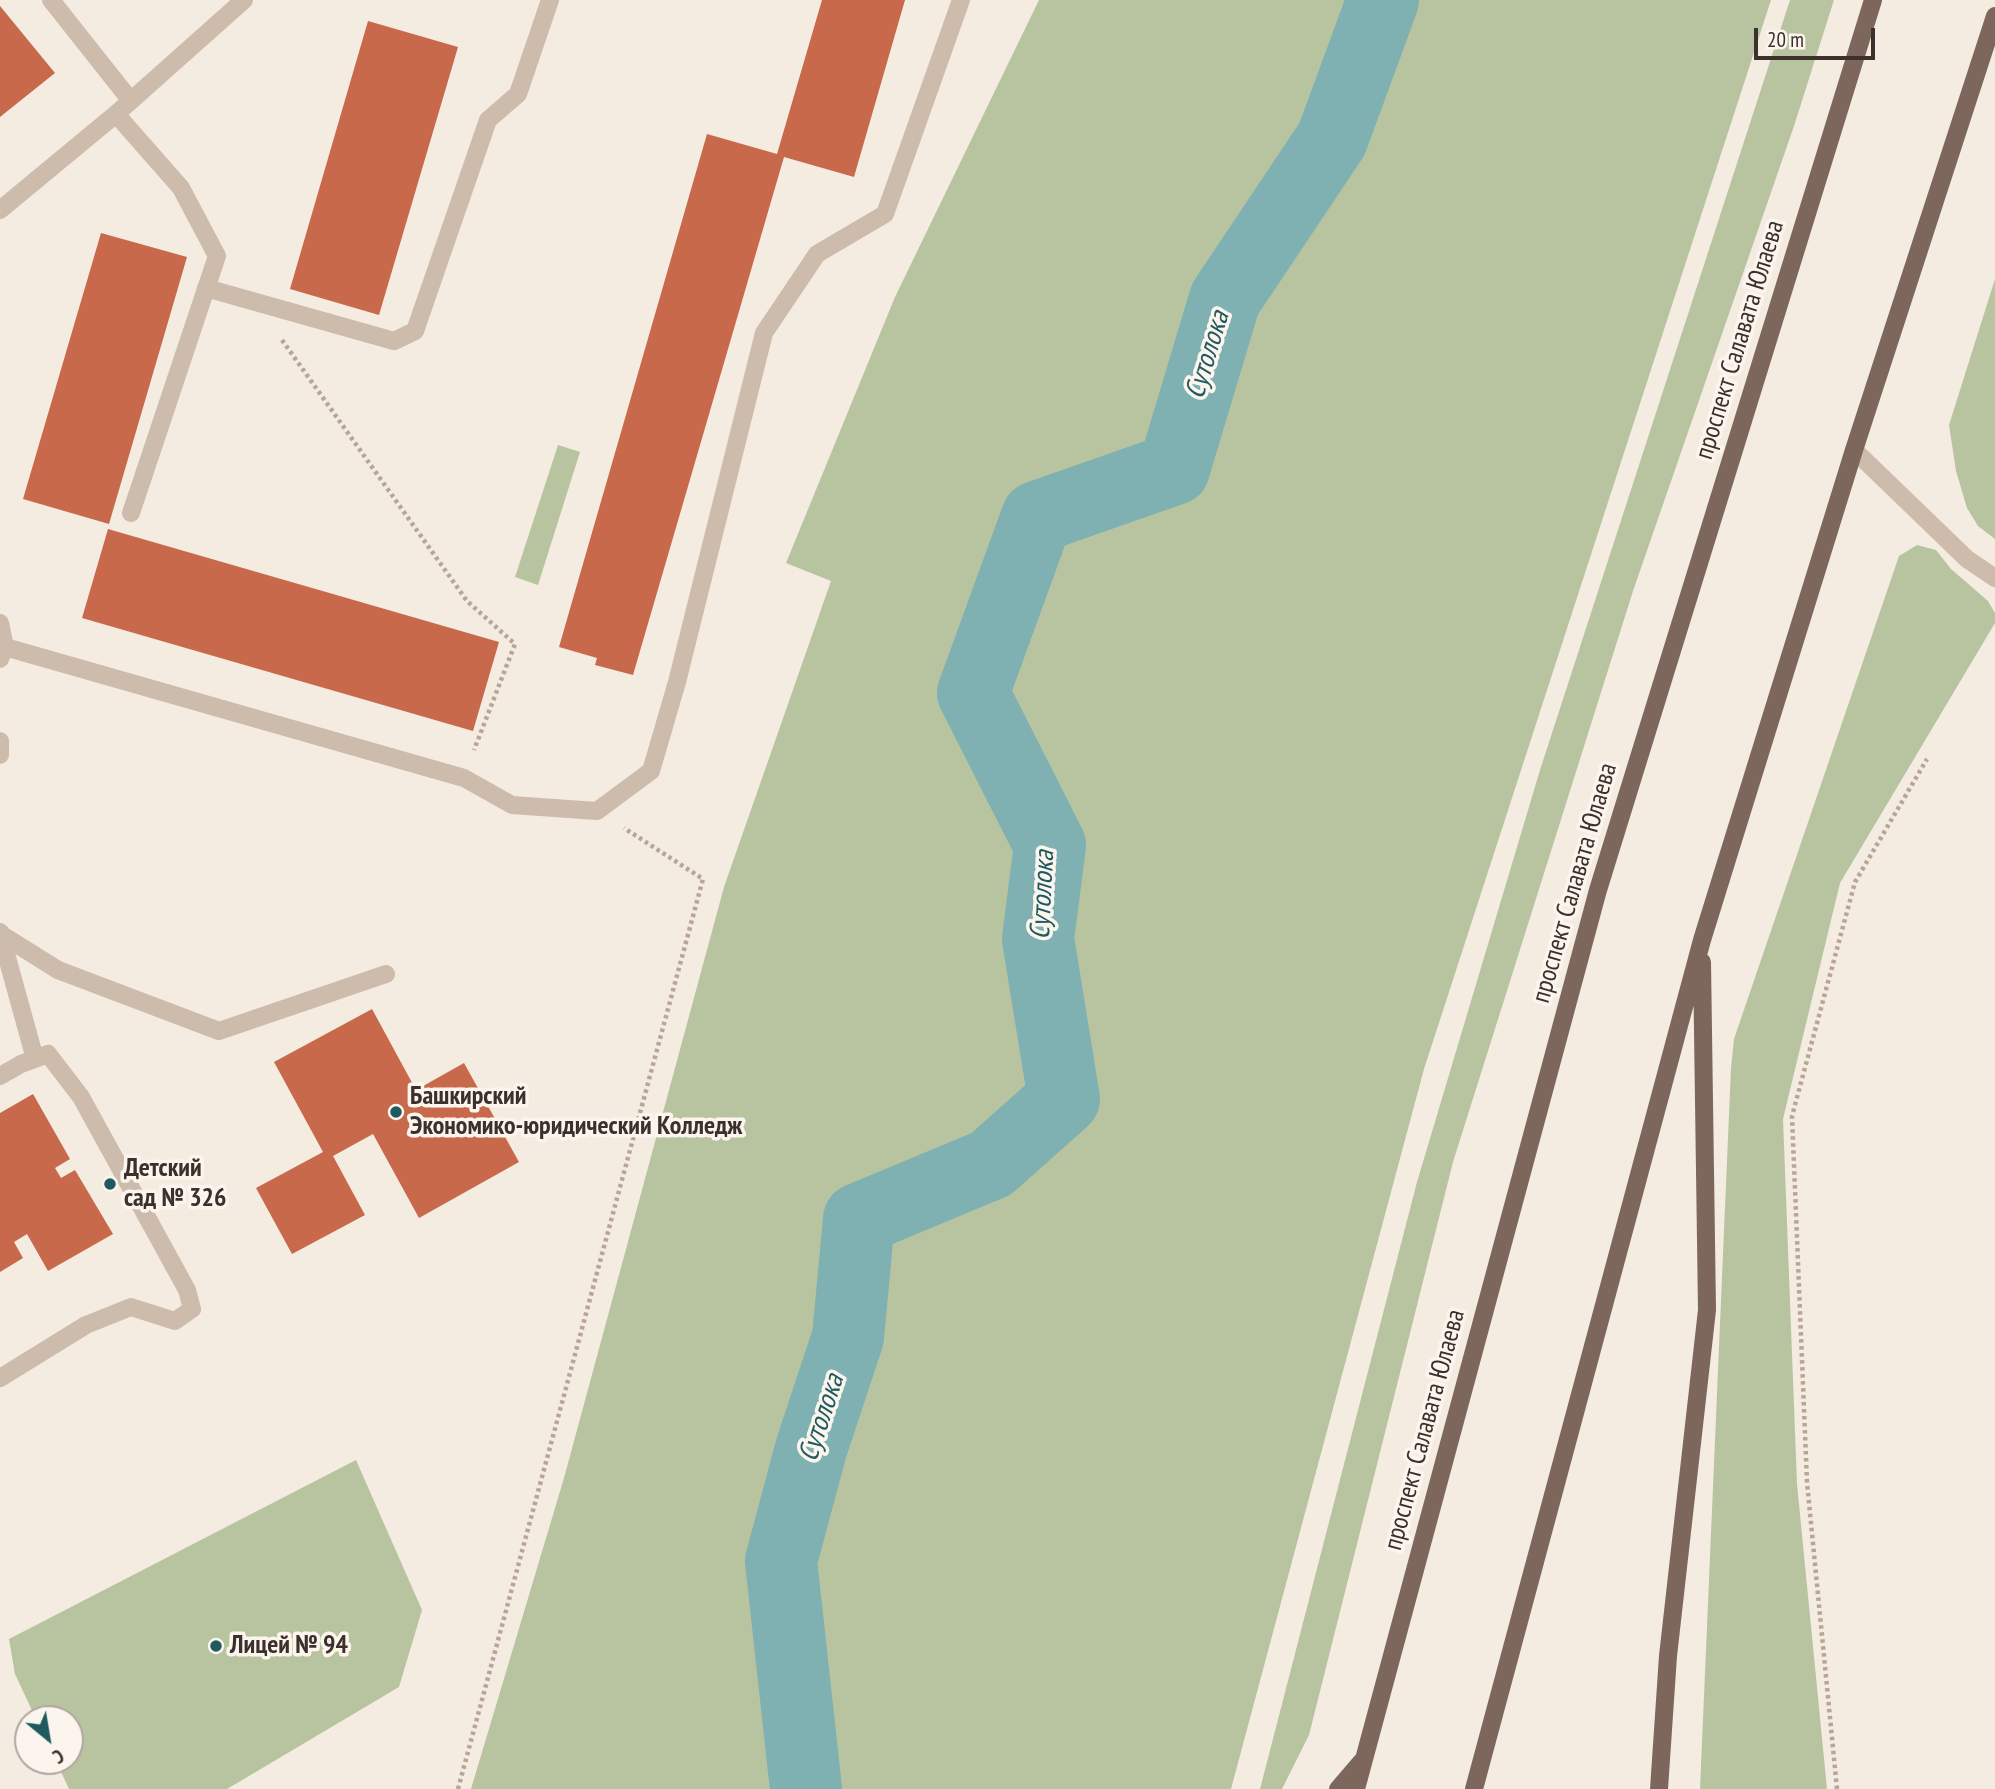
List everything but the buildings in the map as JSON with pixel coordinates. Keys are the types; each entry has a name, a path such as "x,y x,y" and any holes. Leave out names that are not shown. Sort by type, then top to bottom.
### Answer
{"main road":[{"name":"проспект Салавата Юлаева","path":"1356,1789 1598,890 1873,0"},
{"path":"1474,1789 1702,940 1854,450 1995,16"},
{"path":"1659,1789 1668,1656 1706,1310 1702,940"},
{"path":"1338,1789 1364,1758"}],"street":[{"path":"51,0 131,101"},
{"path":"0,210 116,114 244,0"},
{"path":"206,288 394,341 415,331 488,120 518,94 550,0"},
{"path":"0,623 3,653 464,778 512,805 597,811 651,771 677,682 764,333 817,254 885,214 961,0"},
{"path":"116,114 181,188 216,256 131,513"},
{"path":"1854,450 1967,559 1995,578"},
{"path":"0,741 0,755"},
{"path":"1,934 58,970 219,1031 386,974"},
{"path":"1,934 35,1059"},
{"path":"0,1076 48,1055 81,1097 187,1290 192,1309 175,1321 131,1307 86,1325 0,1378"}],"path":[{"path":"255,302 467,601 515,644 464,778"},
{"path":"1837,1789 1807,1482 1792,1116 1855,882 1927,759"},
{"path":"458,1789 703,880 597,811"}],"green space":[{"path":"1039,0 1771,0 1424,1069 1231,1789 471,1789 564,1478 724,887 831,581 786,563 895,297"},
{"path":"1790,0 1834,0 1794,126 1633,591 1453,1162 1309,1735 1282,1789 1260,1789 1417,1182 1540,770"},
{"path":"1995,279 1995,539 1978,526 1967,508 1956,471 1949,425"},
{"path":"558,445 580,452 538,585 515,577"},
{"path":"1917,545 1936,550 1951,569 1988,601 1995,613 1995,623 1840,883 1783,1119 1797,1484 1827,1789 1700,1789 1734,1039 1899,556"},
{"path":"356,1460 422,1610 399,1687 227,1789 69,1789 62,1775 84,1775 84,1705 29,1705 15,1674 9,1639"}],"waterway":[{"name":"Сутолока","path":"806,1789 781,1561 811,1449 848,1337 859,1219 991,1164 1064,1099 1038,939 1050,845 973,693 1037,517 1174,469 1225,299 1332,139 1383,0"}],"place":[{"name":"Башкирский Экономико-юридический Колледж","path":"396,1112"},
{"name":"Детский сад № 326","path":"110,1184"},
{"name":"Лицей № 94","path":"216,1646"}]}
